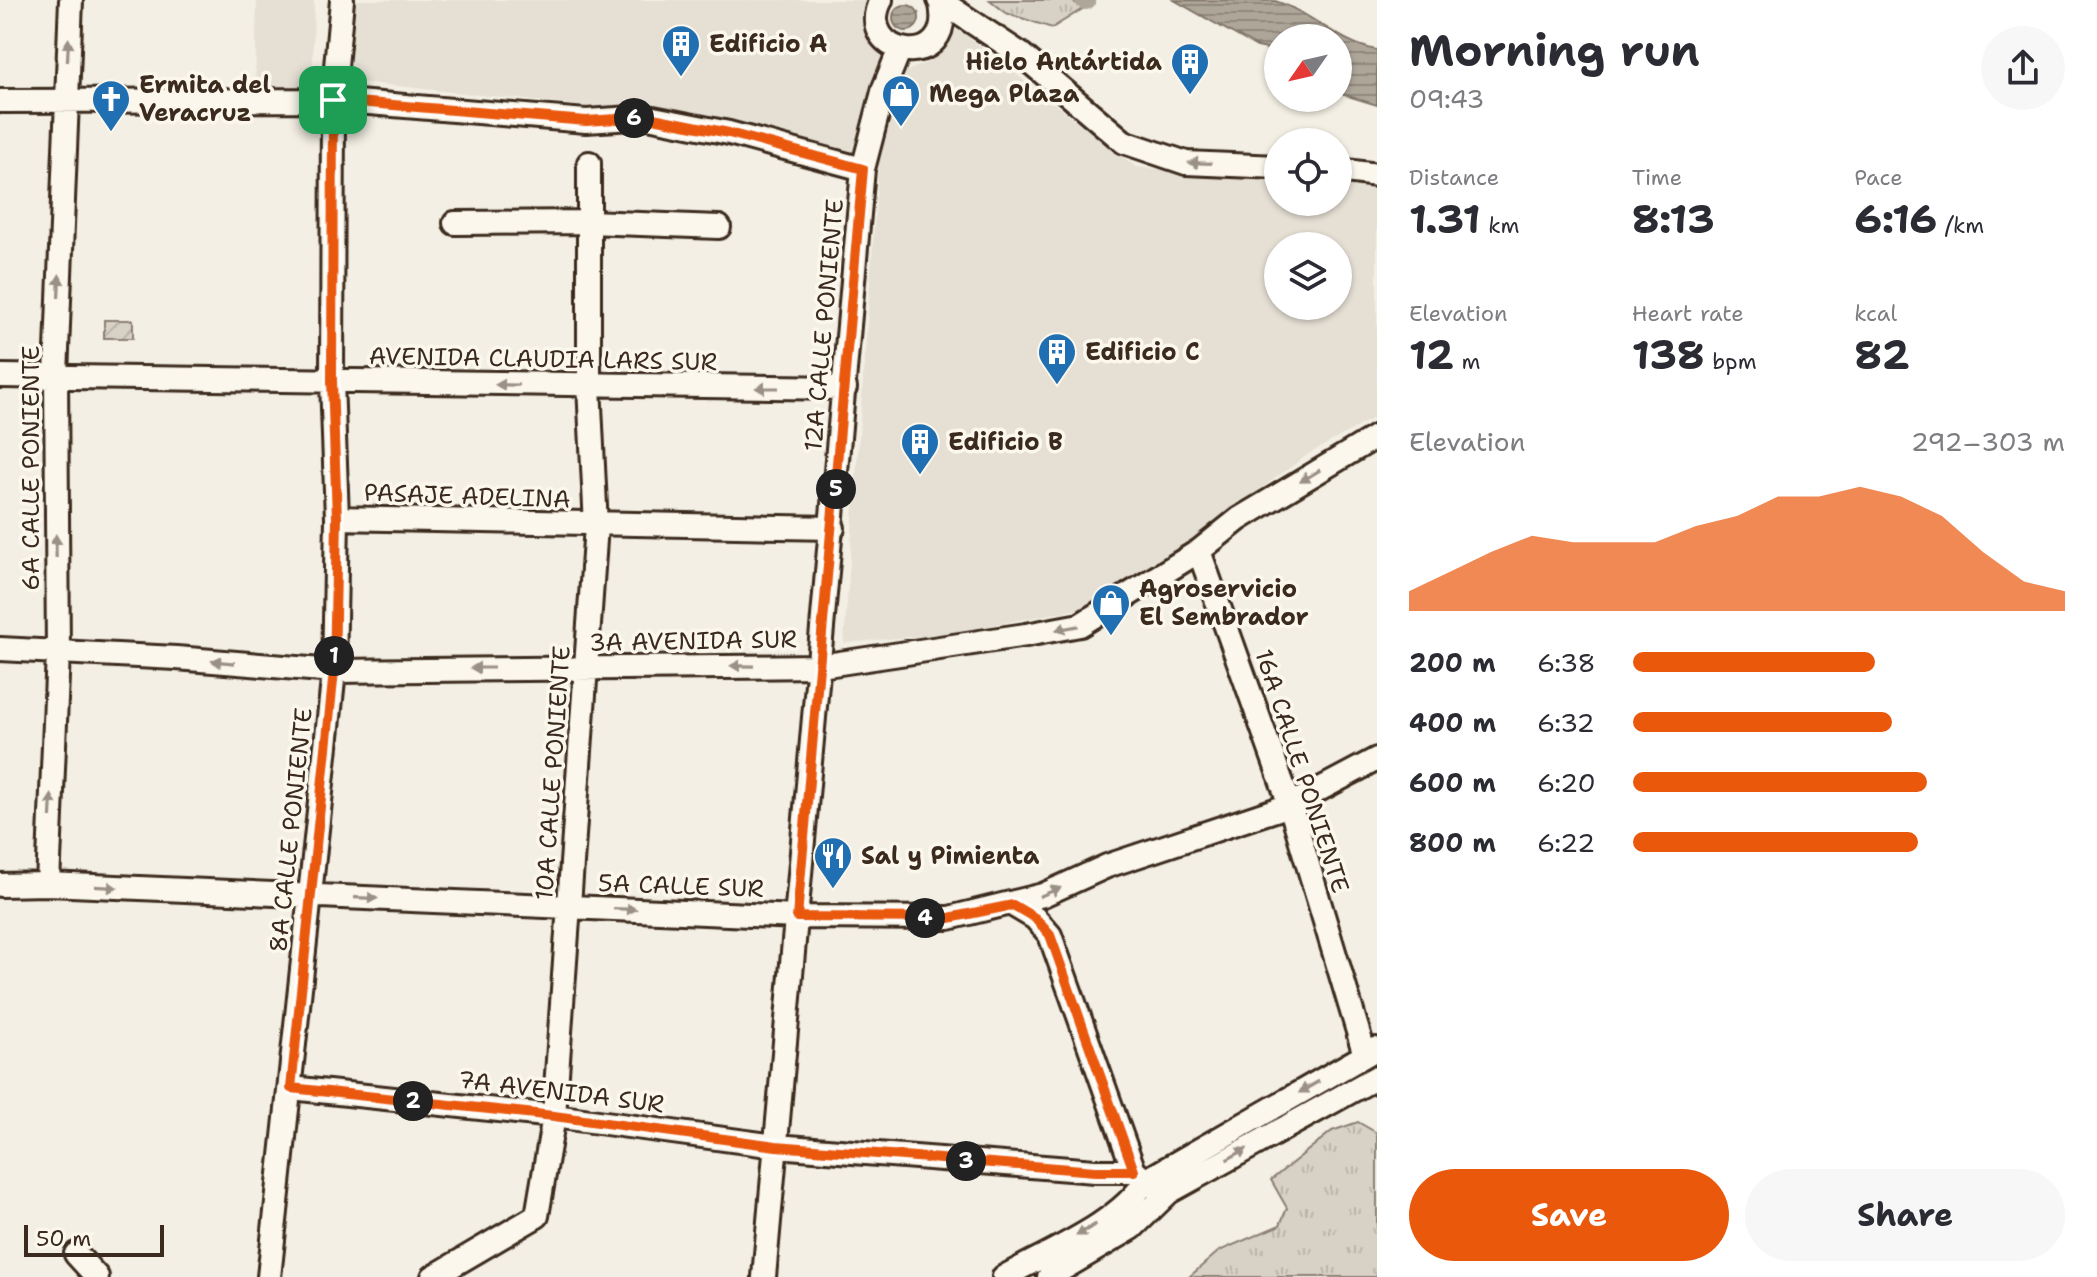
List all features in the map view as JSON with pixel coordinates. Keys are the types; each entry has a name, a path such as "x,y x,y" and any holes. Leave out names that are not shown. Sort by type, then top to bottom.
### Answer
{"street":[{"name":"6A CALLE PONIENTE","path":"48,884 58,653 56,375 71,0"},
{"name":"8A CALLE PONIENTE","path":"269,1277 334,671 337,518 332,381 333,100 342,0"},
{"path":"881,0 876,9 876,25 884,40 899,51 914,51 929,45 940,33 944,17 940,0"},
{"path":"940,0 1022,55 1124,142 1186,163 1264,166"},
{"name":"12A CALLE PONIENTE","path":"764,1277 863,169 884,88 899,51"},
{"path":"0,101 333,100 586,121 648,117 729,133 863,169"},
{"name":"10A CALLE PONIENTE","path":"433,1277 537,1216 554,1116 596,526 589,386 589,163"},
{"path":"1352,172 1377,175"},
{"path":"455,223 589,222 719,227"},
{"name":"AVENIDA CLAUDIA LARS SUR","path":"0,376 845,388"},
{"name":"3A AVENIDA SUR","path":"0,649 176,658 334,671 820,666 1080,625 1199,551 1239,519 1377,436"},
{"name":"PASAJE ADELINA","path":"337,518 596,526 833,528"},
{"name":"16A CALLE PONIENTE","path":"1199,551 1290,805 1371,1051"},
{"name":"5A CALLE SUR","path":"0,885 48,884 797,917 949,918 1013,905 1107,866 1290,805 1377,759"},
{"path":"1004,1277 1119,1212 1136,1198 1140,1176 1050,935 1035,918 1013,905"},
{"path":"1140,1176 1371,1051"},
{"path":"1049,1277 1132,1228 1169,1192 1377,1077"},
{"name":"7A AVENIDA SUR","path":"291,1088 554,1116 776,1146 1140,1176"},
{"path":"1140,1176 1169,1192"},
{"path":"76,1254 97,1277"}],"shaded area":[{"path":"257,0 314,0 312,90 255,94"},
{"path":"352,0 870,0 873,39 880,50 907,71 931,61 951,32 959,30 1136,167 1264,178 1264,216 1352,216 1352,184 1377,186 1377,416 1310,453 1193,538 1171,561 1107,599 1078,609 943,634 844,643 879,160 710,120 342,80"},
{"path":"1174,0 1275,1 1320,24 1264,24 1264,48"},
{"path":"906,5 915,9 919,18 915,27 906,31 897,27 893,18 897,9"},
{"path":"1352,42 1377,50 1377,105 1352,97"}],"green space":[{"path":"990,0 1070,0 1084,8 1052,28 1006,13"},
{"path":"104,320 133,320 133,338 104,338"},
{"path":"1358,1122 1377,1133 1377,1277 1189,1277 1219,1251 1280,1225 1287,1208 1271,1180 1332,1131"}],"place":[{"name":"Edificio A","path":"681,78"},
{"name":"Hielo Antártida","path":"1190,96"},
{"name":"Mega Plaza","path":"901,128"},
{"name":"Ermita del Veracruz","path":"111,133"},
{"name":"Edificio C","path":"1057,386"},
{"name":"Edificio B","path":"920,476"},
{"name":"Agroservicio El Sembrador","path":"1111,637"},
{"name":"Sal y Pimienta","path":"833,890"}],"route":[{"path":"333,100 586,121 648,117 729,133 863,169 797,917 949,918 1013,905 1035,918 1050,935 1134,1171 1095,1171 776,1146 554,1116 291,1088 334,671 337,518 332,381 333,100"}]}
